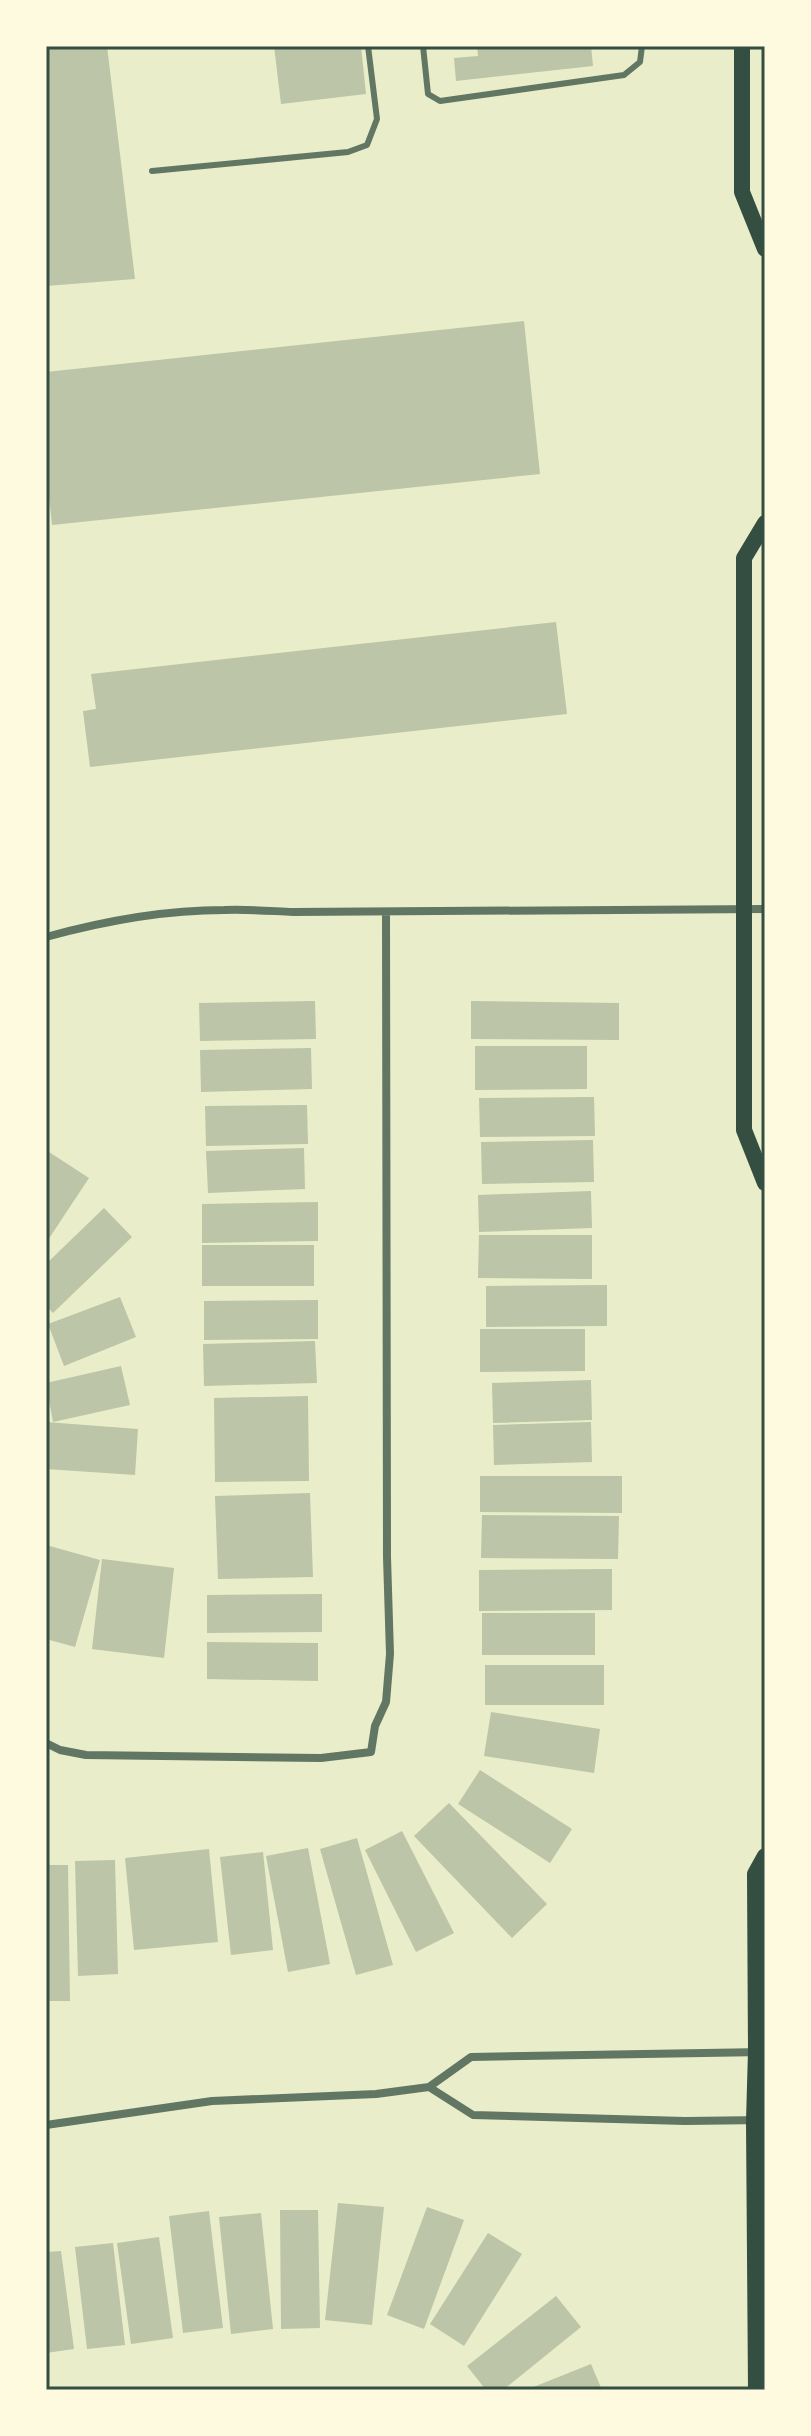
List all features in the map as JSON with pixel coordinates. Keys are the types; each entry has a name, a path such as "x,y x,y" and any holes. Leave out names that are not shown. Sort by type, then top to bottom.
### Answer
{"main road":[{"path":"742,46 742,192 765,249"},
{"path":"765,523 744,558 744,1130 765,1183"},
{"path":"756,2390 761,2052 755,1874 765,1856"}],"street":[{"path":"46,937 142,915 224,910 765,909"},
{"path":"46,1743 60,1750 86,1755 321,1758 371,1752 375,1726 386,1702 390,1654 387,1557 386,912"},
{"path":"46,2125 212,2101 376,2094 429,2087 471,2057 761,2052"},
{"path":"429,2087 473,2115 759,2120"}],"lane":[{"path":"152,171 348,152 367,145 377,119 368,46"},
{"path":"423,46 428,94 440,101 624,75 640,62 642,46"}],"building":[{"path":"46,46 107,46 135,279 46,286"},
{"path":"274,46 361,46 366,94 281,104"},
{"path":"477,46 591,46 593,66 456,81 454,58 478,56"},
{"path":"524,321 540,474 52,525 46,468 46,372"},
{"path":"556,622 567,714 90,767 83,711 96,709 91,674"},
{"path":"315,1001 316,1039 200,1041 199,1003"},
{"path":"471,1001 619,1003 619,1040 471,1039"},
{"path":"475,1046 587,1046 587,1089 475,1090"},
{"path":"311,1048 312,1089 201,1092 200,1050"},
{"path":"594,1097 595,1136 480,1137 479,1098"},
{"path":"307,1105 308,1144 206,1146 205,1106"},
{"path":"593,1140 594,1182 482,1184 481,1142"},
{"path":"304,1148 305,1189 208,1193 206,1151"},
{"path":"49,1152 89,1178 46,1243 46,1157"},
{"path":"591,1191 592,1228 479,1232 478,1195"},
{"path":"318,1202 318,1241 202,1243 202,1204"},
{"path":"104,1208 132,1237 53,1313 46,1306 46,1264"},
{"path":"479,1235 592,1235 592,1279 478,1278"},
{"path":"202,1245 314,1245 314,1286 202,1286"},
{"path":"607,1285 607,1326 486,1327 486,1286"},
{"path":"120,1297 136,1337 64,1366 48,1324"},
{"path":"318,1300 318,1339 204,1340 204,1301"},
{"path":"480,1329 585,1329 585,1371 480,1372"},
{"path":"315,1341 317,1383 204,1386 203,1344"},
{"path":"121,1366 130,1405 53,1422 46,1383"},
{"path":"591,1380 592,1420 493,1423 492,1383"},
{"path":"308,1396 309,1481 215,1482 214,1398"},
{"path":"46,1422 138,1429 135,1475 46,1469"},
{"path":"591,1422 592,1462 494,1465 493,1425"},
{"path":"480,1476 622,1476 622,1513 480,1512"},
{"path":"310,1493 313,1577 218,1579 215,1496"},
{"path":"482,1515 619,1516 618,1559 481,1558"},
{"path":"46,1545 100,1560 75,1647 46,1639"},
{"path":"102,1559 174,1568 164,1658 92,1649"},
{"path":"612,1569 612,1610 479,1611 479,1570"},
{"path":"322,1594 322,1632 207,1633 207,1595"},
{"path":"482,1613 595,1613 595,1655 482,1655"},
{"path":"207,1642 318,1643 318,1681 207,1679"},
{"path":"485,1665 604,1665 604,1705 485,1705"},
{"path":"491,1712 600,1729 594,1773 484,1756"},
{"path":"480,1770 572,1829 550,1863 458,1804"},
{"path":"449,1803 547,1904 512,1938 414,1836"},
{"path":"402,1831 454,1933 416,1952 365,1850"},
{"path":"357,1838 393,1965 356,1975 320,1849"},
{"path":"308,1848 330,1964 288,1972 266,1856"},
{"path":"209,1849 218,1942 134,1950 125,1858"},
{"path":"263,1852 273,1950 231,1955 220,1857"},
{"path":"115,1860 118,1974 78,1976 75,1861"},
{"path":"46,1865 68,1865 70,2001 46,2001"},
{"path":"338,2203 384,2207 372,2325 325,2320"},
{"path":"427,2207 464,2220 424,2329 387,2315"},
{"path":"280,2210 318,2210 320,2328 281,2329"},
{"path":"209,2211 223,2328 183,2333 169,2216"},
{"path":"261,2213 273,2329 231,2334 219,2217"},
{"path":"488,2233 522,2254 464,2346 430,2324"},
{"path":"159,2237 173,2338 131,2344 117,2243"},
{"path":"113,2243 125,2345 87,2349 75,2247"},
{"path":"61,2251 74,2349 46,2353 46,2252"},
{"path":"556,2296 581,2327 503,2390 486,2390 467,2366"},
{"path":"591,2364 602,2390 526,2390"}]}
